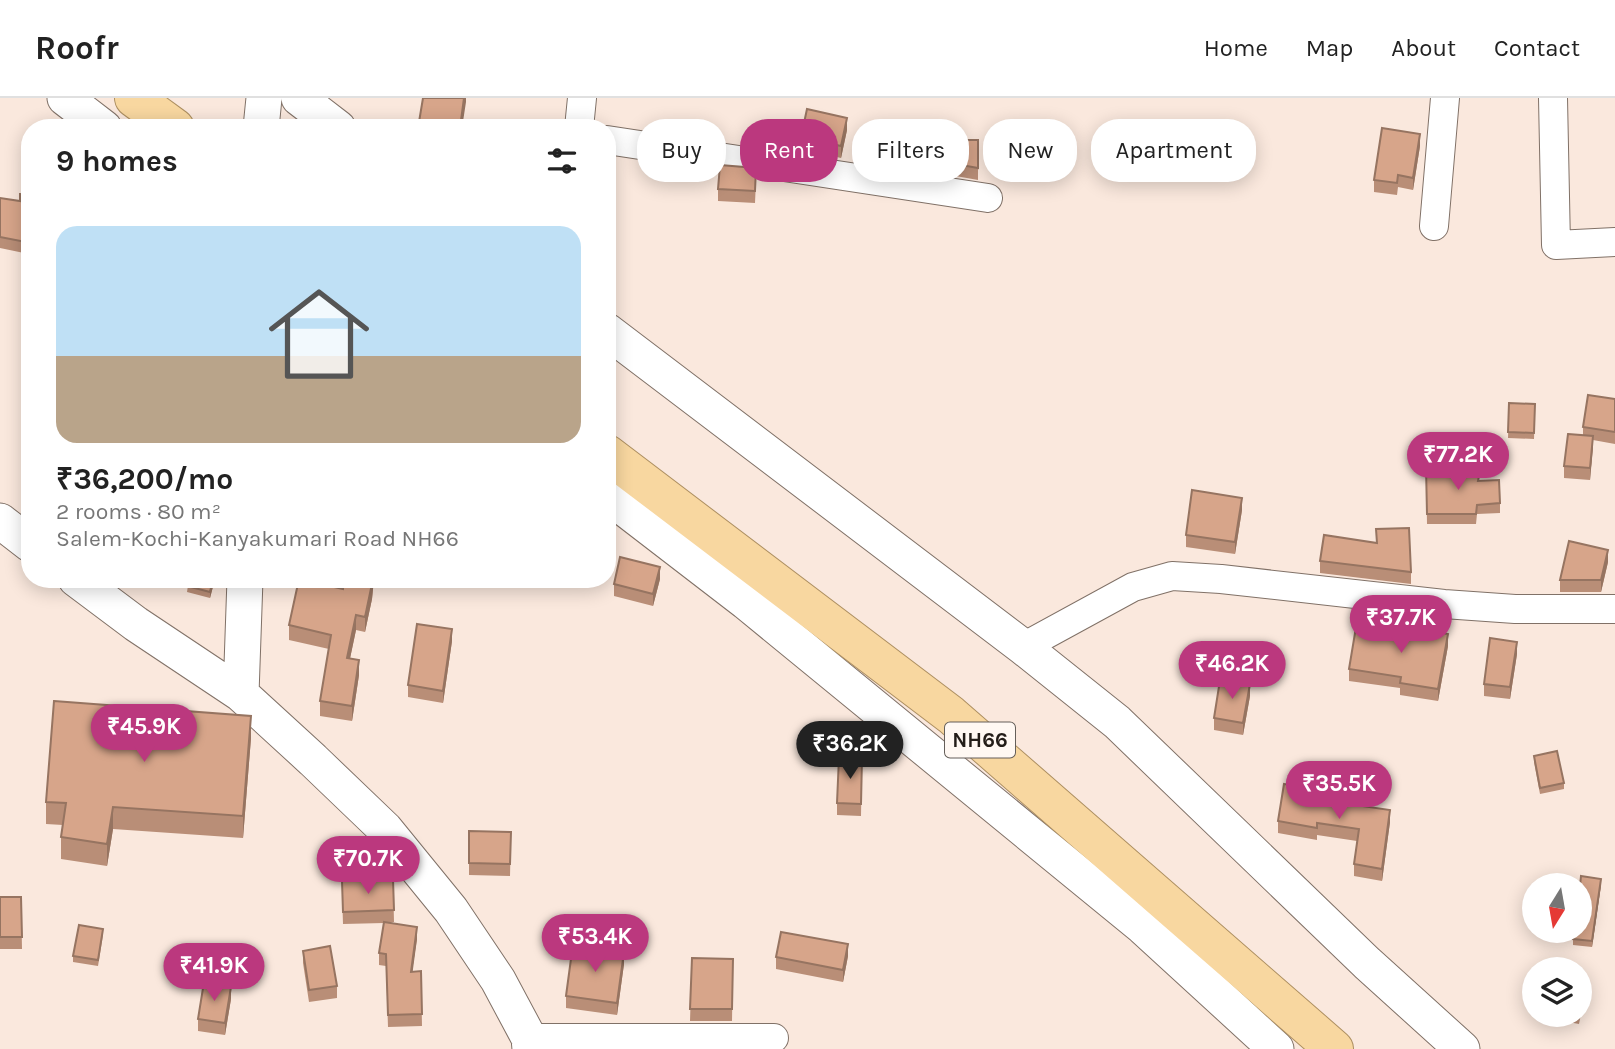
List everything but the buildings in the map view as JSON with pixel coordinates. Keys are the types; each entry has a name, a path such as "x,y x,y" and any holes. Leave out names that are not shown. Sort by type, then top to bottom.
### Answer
{"highway":[{"path":"134,98 163,119"},
{"name":"NH66","path":"616,461 951,715 1334,1049"}],"street":[{"path":"65,98 92,119"},
{"path":"262,119 264,98"},
{"path":"299,98 326,119"},
{"path":"580,119 582,98"},
{"path":"1434,226 1445,98"},
{"path":"1553,98 1556,245 1615,242"},
{"path":"616,141 988,198"},
{"path":"616,338 1023,647 1117,722 1367,963 1462,1049"},
{"path":"616,502 746,602 1143,927 1276,1049"},
{"path":"0,521 21,537"},
{"path":"1023,647 1133,587 1172,576 1444,604 1515,609 1615,609"},
{"path":"88,588 136,624 241,694 385,829 451,910 498,980 529,1044 774,1038"},
{"path":"241,694 245,588"}]}
